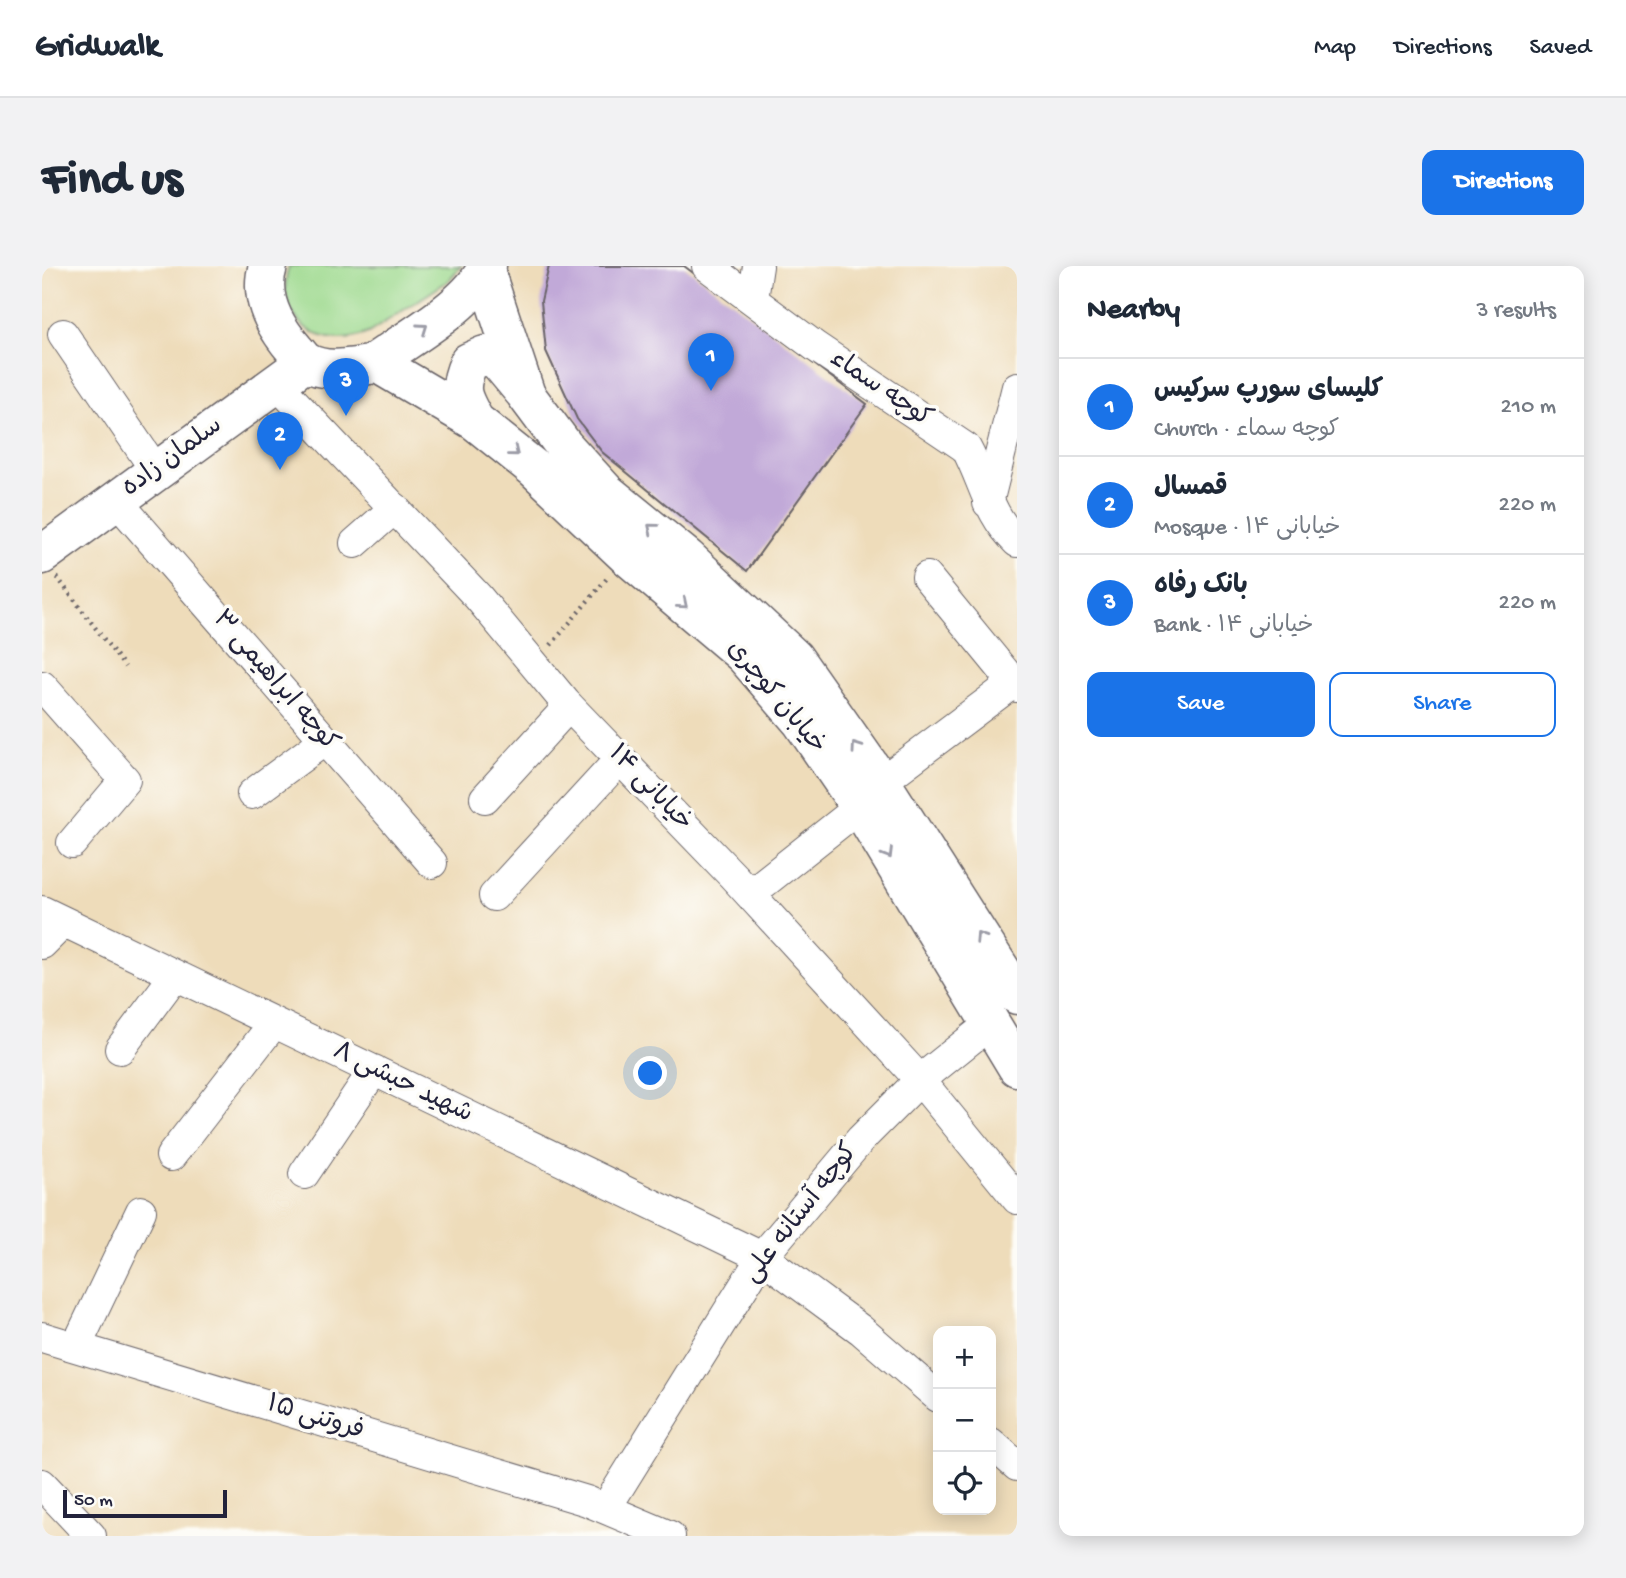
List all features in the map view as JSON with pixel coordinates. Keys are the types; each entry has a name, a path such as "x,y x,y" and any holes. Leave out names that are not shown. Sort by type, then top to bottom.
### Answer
{"main road":[{"path":"242,266 267,283 291,372 370,365 461,302 486,268"},
{"name":"خیابان کوچری","path":"486,268 526,395 564,446 606,492 687,558 794,658 871,795 990,1023 1017,1067"},
{"path":"475,421 462,397 462,379 470,362 485,355 498,362 526,395"},
{"name":"خیابان کوچری","path":"374,362 475,421 535,469 626,555 744,655 801,721 871,795 1017,995"},
{"name":"سلمان زاده","path":"46,561 116,500 291,372"}],"street":[{"name":"کوچه سماء","path":"707,266 816,347 966,448 978,469 988,504 1002,528 1017,542"},
{"path":"753,299 758,266"},
{"path":"63,334 156,471"},
{"name":"خیابانی ۱۴","path":"291,372 395,508 478,597 569,706 750,894 920,1080 1017,1199"},
{"path":"988,504 1017,387"},
{"name":"کوچه ابراهیمی ۳","path":"116,500 432,863"},
{"path":"355,543 395,508"},
{"path":"750,894 871,795 1016,683 927,577"},
{"path":"42,686 125,780 72,843"},
{"path":"485,799 569,706"},
{"path":"252,794 325,740"},
{"path":"494,896 620,759"},
{"path":"42,944 53,917"},
{"name":"شهید حبشی ۸","path":"53,917 762,1257 861,1330 933,1393"},
{"path":"120,1049 175,975"},
{"path":"171,1156 274,1023"},
{"name":"کوچه آستانه علی","path":"596,1505 762,1257 861,1139 920,1080 990,1023"},
{"path":"304,1174 374,1070"},
{"path":"76,1347 141,1212"},
{"name":"فروتنی ۱۵","path":"42,1337 596,1505 650,1532"},
{"path":"996,1447 1017,1466"},
{"path":"42,1484 91,1536"}],"path":[{"path":"535,665 626,555"},
{"path":"46,561 125,667"}],"green space":[{"path":"289,266 461,266 448,281 370,332 352,338 335,339 319,335 295,316 288,302 286,285"}],"building":[{"path":"549,266 684,266 867,404 747,571 602,452 577,419 546,351 541,301"}],"place":[{"name":"کلیسای سورپ سرکیس","path":"711,391"},
{"name":"بانک رفاه","path":"346,416"},
{"name":"قمسال","path":"280,470"}]}
